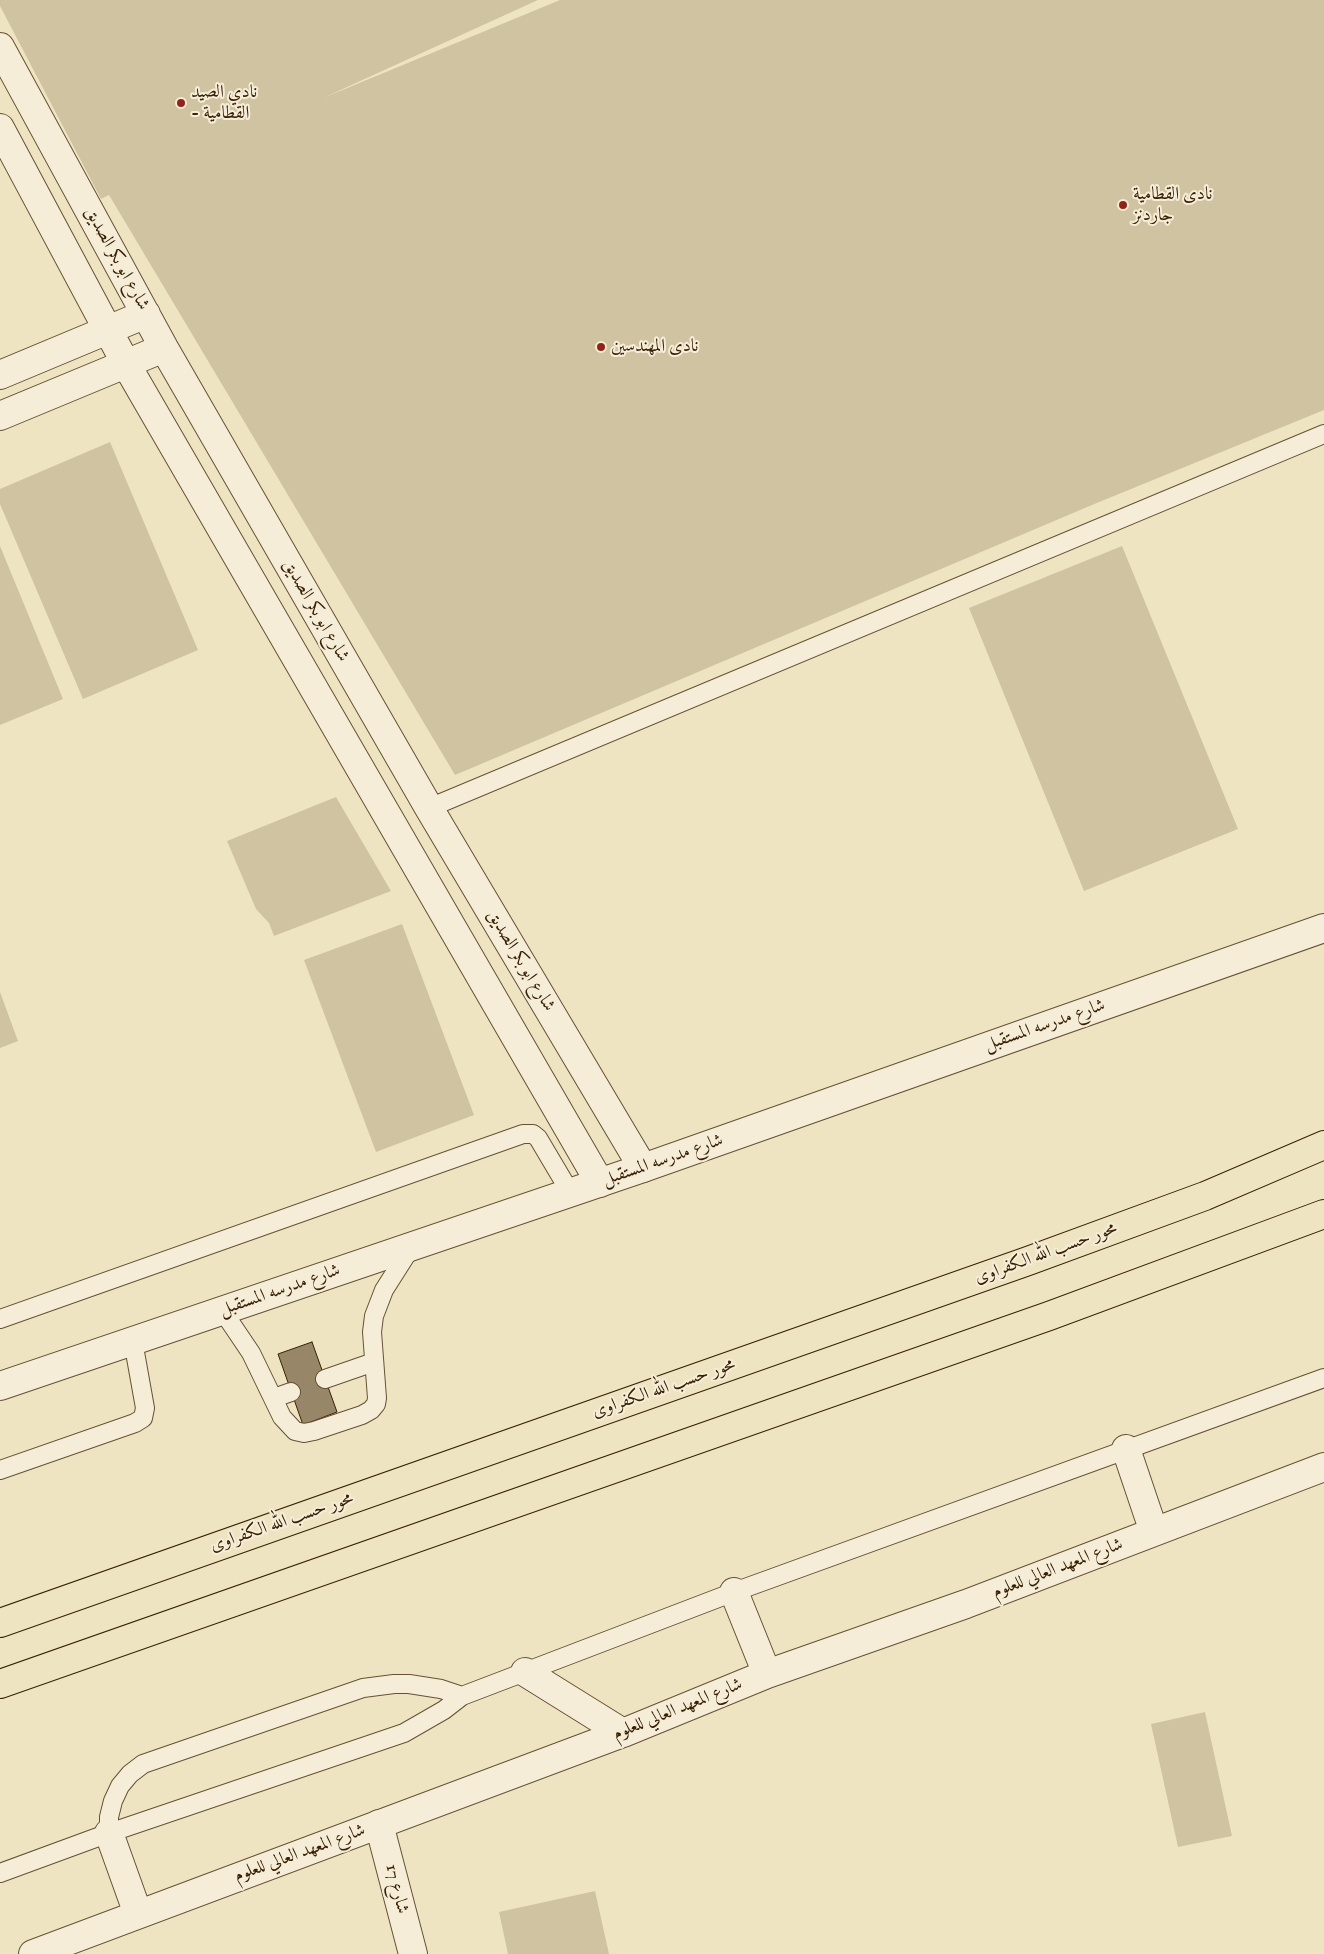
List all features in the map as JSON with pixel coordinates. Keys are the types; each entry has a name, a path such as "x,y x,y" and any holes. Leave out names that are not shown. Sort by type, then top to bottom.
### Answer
{"main road":[{"name":"محور حسب الله الكفراوى","path":"0,1622 1028,1260 1205,1196 1324,1146"},
{"path":"0,1684 1049,1316 1324,1214"}],"street":[{"name":"شارع ابو بكر الصديق","path":"0,47 164,348 429,808 643,1168"},
{"path":"0,128 126,364 600,1182"},
{"path":"0,375 146,314"},
{"path":"0,416 164,348"},
{"name":"شارع مدرسه المستقبل","path":"0,1386 643,1168 1324,928"},
{"path":"565,1120 606,1106"},
{"path":"1126,1449 1154,1532"},
{"name":"شارع المعهد العالي للعلوم","path":"33,1954 623,1733 768,1674 966,1604 1324,1467"},
{"path":"734,1592 768,1674"},
{"path":"525,1672 623,1733"},
{"name":"شارع 17","path":"380,1824 413,1954"},
{"path":"109,1833 138,1914"}],"lane":[{"path":"429,808 1324,434"},
{"path":"0,1319 523,1134 533,1134 538,1138 570,1192"},
{"path":"222,1310 251,1352 282,1417 296,1431 304,1433 362,1415 371,1410 376,1404 377,1398 372,1332 377,1303 412,1246"},
{"path":"0,1470 135,1423 143,1418 145,1408 133,1341"},
{"path":"325,1379 374,1362"},
{"path":"0,1873 109,1833 404,1733 444,1710 462,1696 734,1592 1324,1378"},
{"path":"274,1398 291,1392"},
{"path":"109,1833 109,1817 113,1801 120,1786 130,1774 143,1764 363,1688 409,1684 441,1689 462,1696"}],"shaded area":[{"name":"نادى المهندسين","path":"0,0 538,0 323,98 560,0 1324,0 1324,410 1092,505 455,775 109,195 101,199 0,6"},
{"path":"110,442 198,650 83,699 0,504 0,489"},
{"path":"0,546 63,699 0,725"},
{"path":"1122,546 1238,829 1084,891 969,608"},
{"path":"336,797 391,891 274,936 269,923 256,909 227,841"},
{"path":"402,924 474,1115 376,1152 304,960"},
{"path":"0,992 18,1041 0,1048"},
{"path":"1205,1712 1232,1836 1178,1847 1151,1724"},
{"path":"595,1891 609,1954 508,1954 499,1912"}],"building":[{"path":"312,1342 337,1412 303,1425 278,1354"}],"place":[{"name":"نادي الصيد - القطامية","path":"181,103"},
{"name":"نادى القطامية جاردنز","path":"1123,205"},
{"name":"نادى المهندسين","path":"601,347"}]}
